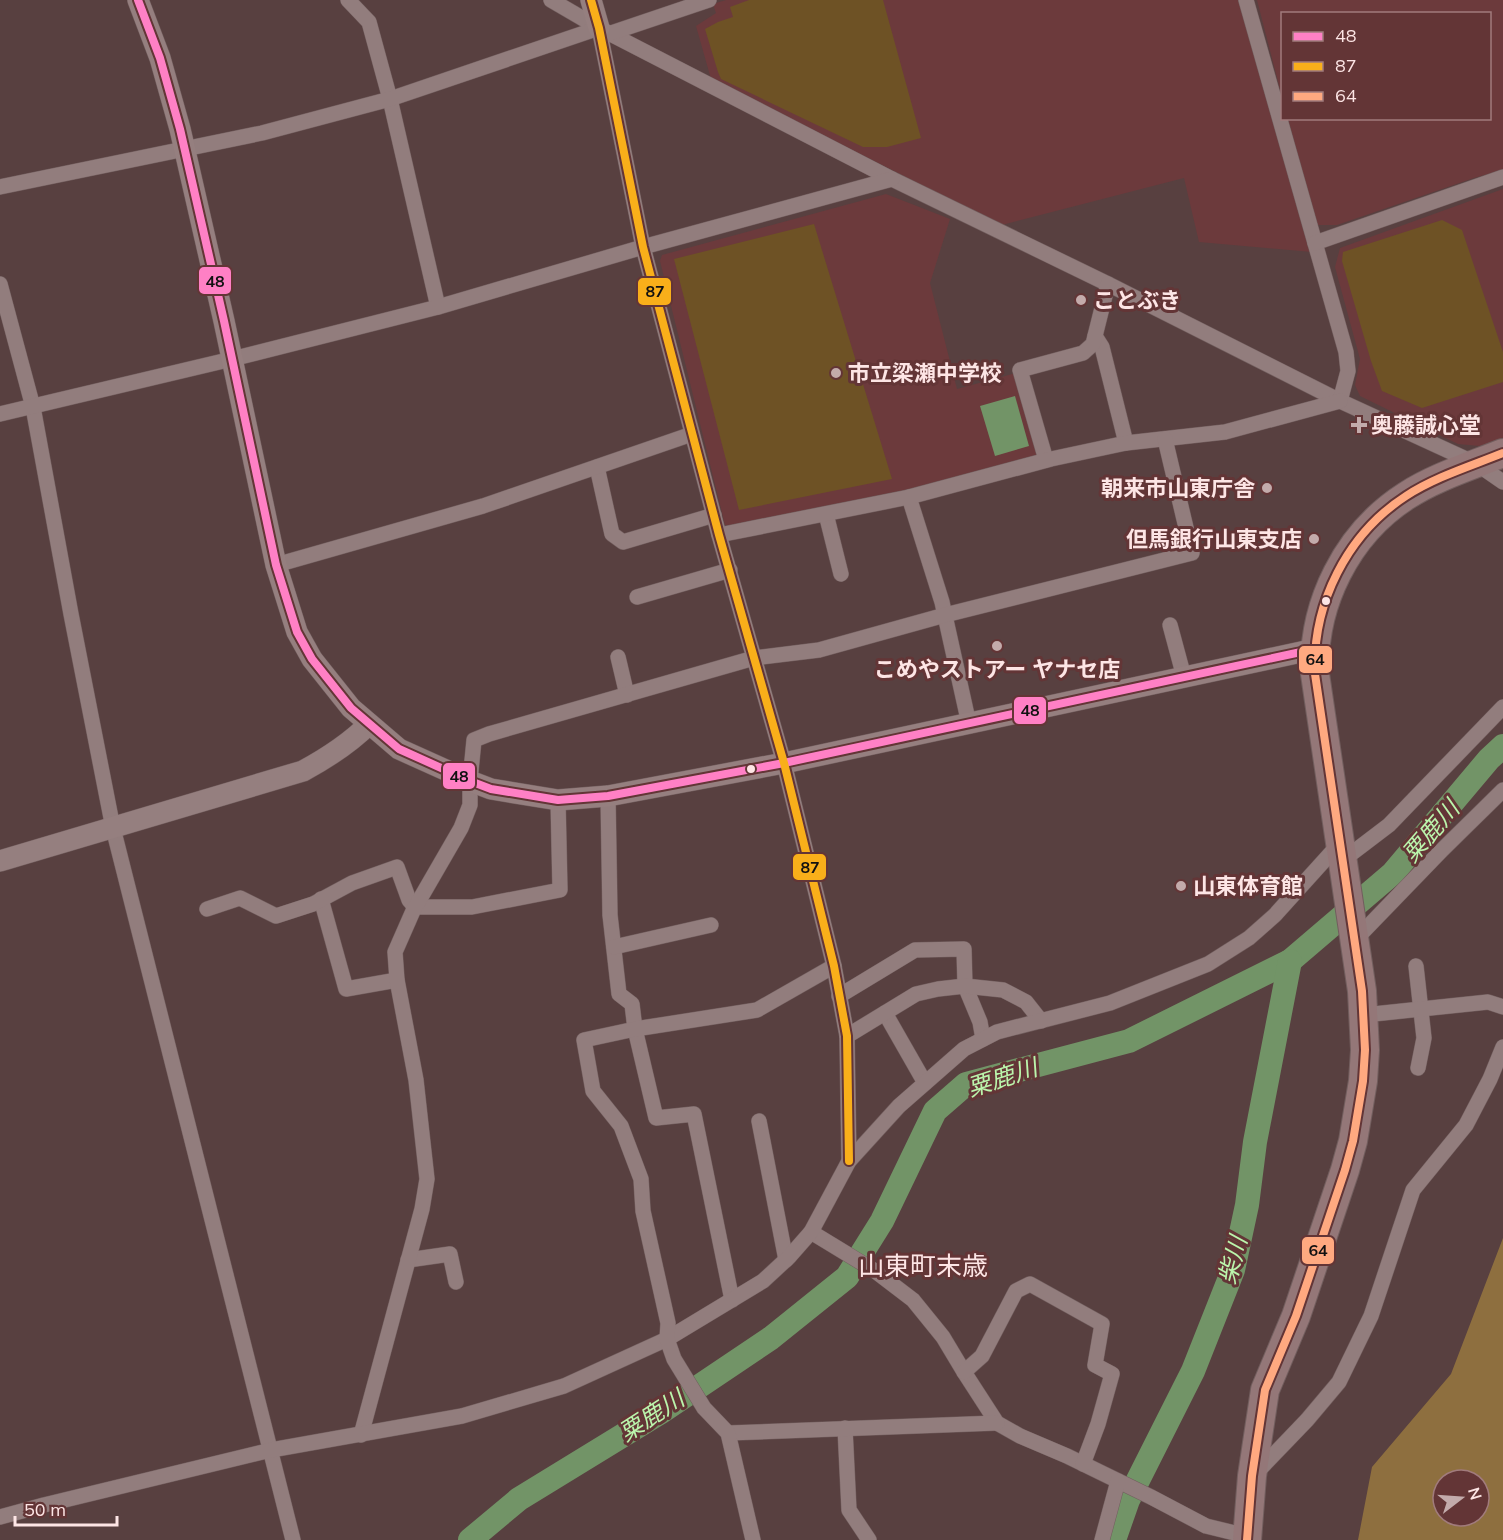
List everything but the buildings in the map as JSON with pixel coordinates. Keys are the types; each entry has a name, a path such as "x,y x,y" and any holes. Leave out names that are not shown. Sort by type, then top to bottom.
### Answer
{"highway":[{"path":"1247,1538 1252,1476 1265,1390 1296,1316 1345,1170 1353,1141 1363,1081 1365,1050 1362,991 1316,689 1314,658 1318,626 1327,597 1340,568 1358,540 1381,516 1406,496 1490,458"}],"main road":[{"path":"138,0 160,58 184,148 276,565 297,632 312,659 351,708 399,749 491,789 558,800 608,796 784,764 1315,649"},
{"path":"591,0 605,31"},
{"path":"0,861 303,771 354,739 369,724"}],"street":[{"path":"348,0 369,22 390,99 438,307"},
{"path":"551,0 605,31 892,179 1108,284 1340,401 1490,458 1503,482"},
{"path":"0,187 262,133 390,99 709,0"},
{"path":"1246,0 1347,358 1347,371 1340,401"},
{"path":"605,31 643,247 719,535 784,764 834,966 847,1036 849,1161"},
{"path":"1315,243 1503,177"},
{"path":"0,414 438,307 643,247 892,179"},
{"path":"0,284 33,407 113,828 293,1540"},
{"path":"1046,460 1020,370 1083,353 1093,344 1108,284"},
{"path":"1095,336 1102,347 1126,443"},
{"path":"719,535 909,497 1046,460 1126,443 1225,432 1340,401"},
{"path":"276,565 483,506 692,434"},
{"path":"361,1435 422,1209 427,1179 416,1080 397,980 395,952 415,907 461,828 470,805 474,740 754,658 819,650 945,615 1192,553 1166,439"},
{"path":"597,467 612,534 623,542 714,515"},
{"path":"909,497 945,615 969,724"},
{"path":"826,514 841,574"},
{"path":"637,597 730,570"},
{"path":"1170,625 1184,677"},
{"path":"618,657 627,695"},
{"path":"0,1517 271,1450 462,1416 564,1386 667,1339 763,1281 817,1236 849,1161 899,1106 964,1049 997,1032 1110,1003 1208,964 1249,938 1342,857 1389,825 1503,707"},
{"path":"1355,937 1503,790"},
{"path":"608,796 610,915 619,994 632,1004 635,1029 656,1118 694,1114 732,1300"},
{"path":"207,909 240,898 276,916 313,904 352,883 397,867 409,900 415,907 472,907 560,890 558,800"},
{"path":"321,899 346,989 397,980"},
{"path":"614,946 711,925"},
{"path":"839,996 915,950 964,949 965,986 980,1022 983,1039"},
{"path":"753,1540 728,1433 704,1408 674,1359 667,1339 668,1323 643,1211 641,1179 621,1126 593,1091 584,1040 635,1029 757,1010 834,966"},
{"path":"1416,966 1424,1038 1418,1068"},
{"path":"847,1036 916,994 965,986 1003,990 1026,1002 1041,1021"},
{"path":"1364,1015 1488,1002 1503,1007"},
{"path":"885,1013 925,1083"},
{"path":"1252,1476 1307,1420 1339,1382 1371,1316 1413,1190 1466,1125 1490,1079 1503,1047"},
{"path":"759,1121 786,1260"},
{"path":"817,1236 876,1271 913,1300 943,1337 997,1423 1206,1526 1247,1538"},
{"path":"408,1260 450,1254 456,1282"},
{"path":"964,1372 982,1356 1016,1291 1030,1284 1102,1324 1095,1365 1112,1374 1098,1424 1083,1464"},
{"path":"728,1433 997,1423"},
{"path":"845,1428 849,1510 869,1540"},
{"path":"1102,1540 1119,1482"}],"shaded area":[{"path":"726,0 1240,0 1312,252 1199,242 1184,178 998,226 711,79 696,26 716,13 713,4"},
{"path":"749,0 883,0 921,138 887,147 863,147 721,79 705,29 733,17 730,7"},
{"path":"1257,0 1503,0 1503,170 1337,225 1317,225 1288,120 1491,120 1491,12 1281,12 1281,93"},
{"path":"1503,189 1503,443 1495,442 1480,446 1458,444 1360,396 1355,385 1360,359 1335,267 1340,248"},
{"path":"886,194 950,219 930,283 957,389 1016,373 1041,450 1037,457 914,491 730,526 725,525 660,261 662,255"},
{"path":"1442,220 1462,230 1503,352 1503,382 1422,408 1382,391 1342,261 1343,252"},
{"path":"814,224 892,479 739,510 674,259"},
{"path":"1015,396 1029,446 995,456 980,406"},
{"path":"1503,1238 1503,1540 1358,1540 1372,1467 1451,1374"}],"waterway":[{"name":"粟鹿川","path":"470,1540 519,1499 661,1412 771,1338 847,1277 882,1221 935,1111 966,1084 1129,1041 1290,961 1393,873 1489,759 1503,746"},
{"name":"柴川","path":"1114,1540 1128,1500 1193,1371 1233,1270 1247,1205 1255,1142 1290,961"}],"transit line":[{"name":"48","path":"138,0 160,58 180,129 276,565 297,632 312,659 351,708 399,749 491,789 558,800 608,796 784,763 1315,649"},
{"name":"87","path":"591,0 599,28 643,247 719,535 784,763 834,966 847,1036 849,1161"},
{"name":"64","path":"1247,1540 1252,1476 1265,1390 1296,1316 1345,1170 1353,1141 1363,1081 1365,1050 1362,991 1315,674 1320,622 1337,573 1366,530 1385,512 1406,496 1429,483 1503,453"}],"place":[{"name":"ことぶき","path":"1081,300"},
{"name":"市立梁瀬中学校","path":"836,373"},
{"name":"奥藤誠心堂","path":"1359,425"},
{"name":"朝来市山東庁舎","path":"1267,488"},
{"name":"但馬銀行山東支店","path":"1314,539"},
{"name":"こめやストアー ヤナセ店","path":"997,646"},
{"name":"山東体育館","path":"1181,886"}],"district":[{"name":"山東町末歳","path":"923,1265"}]}
